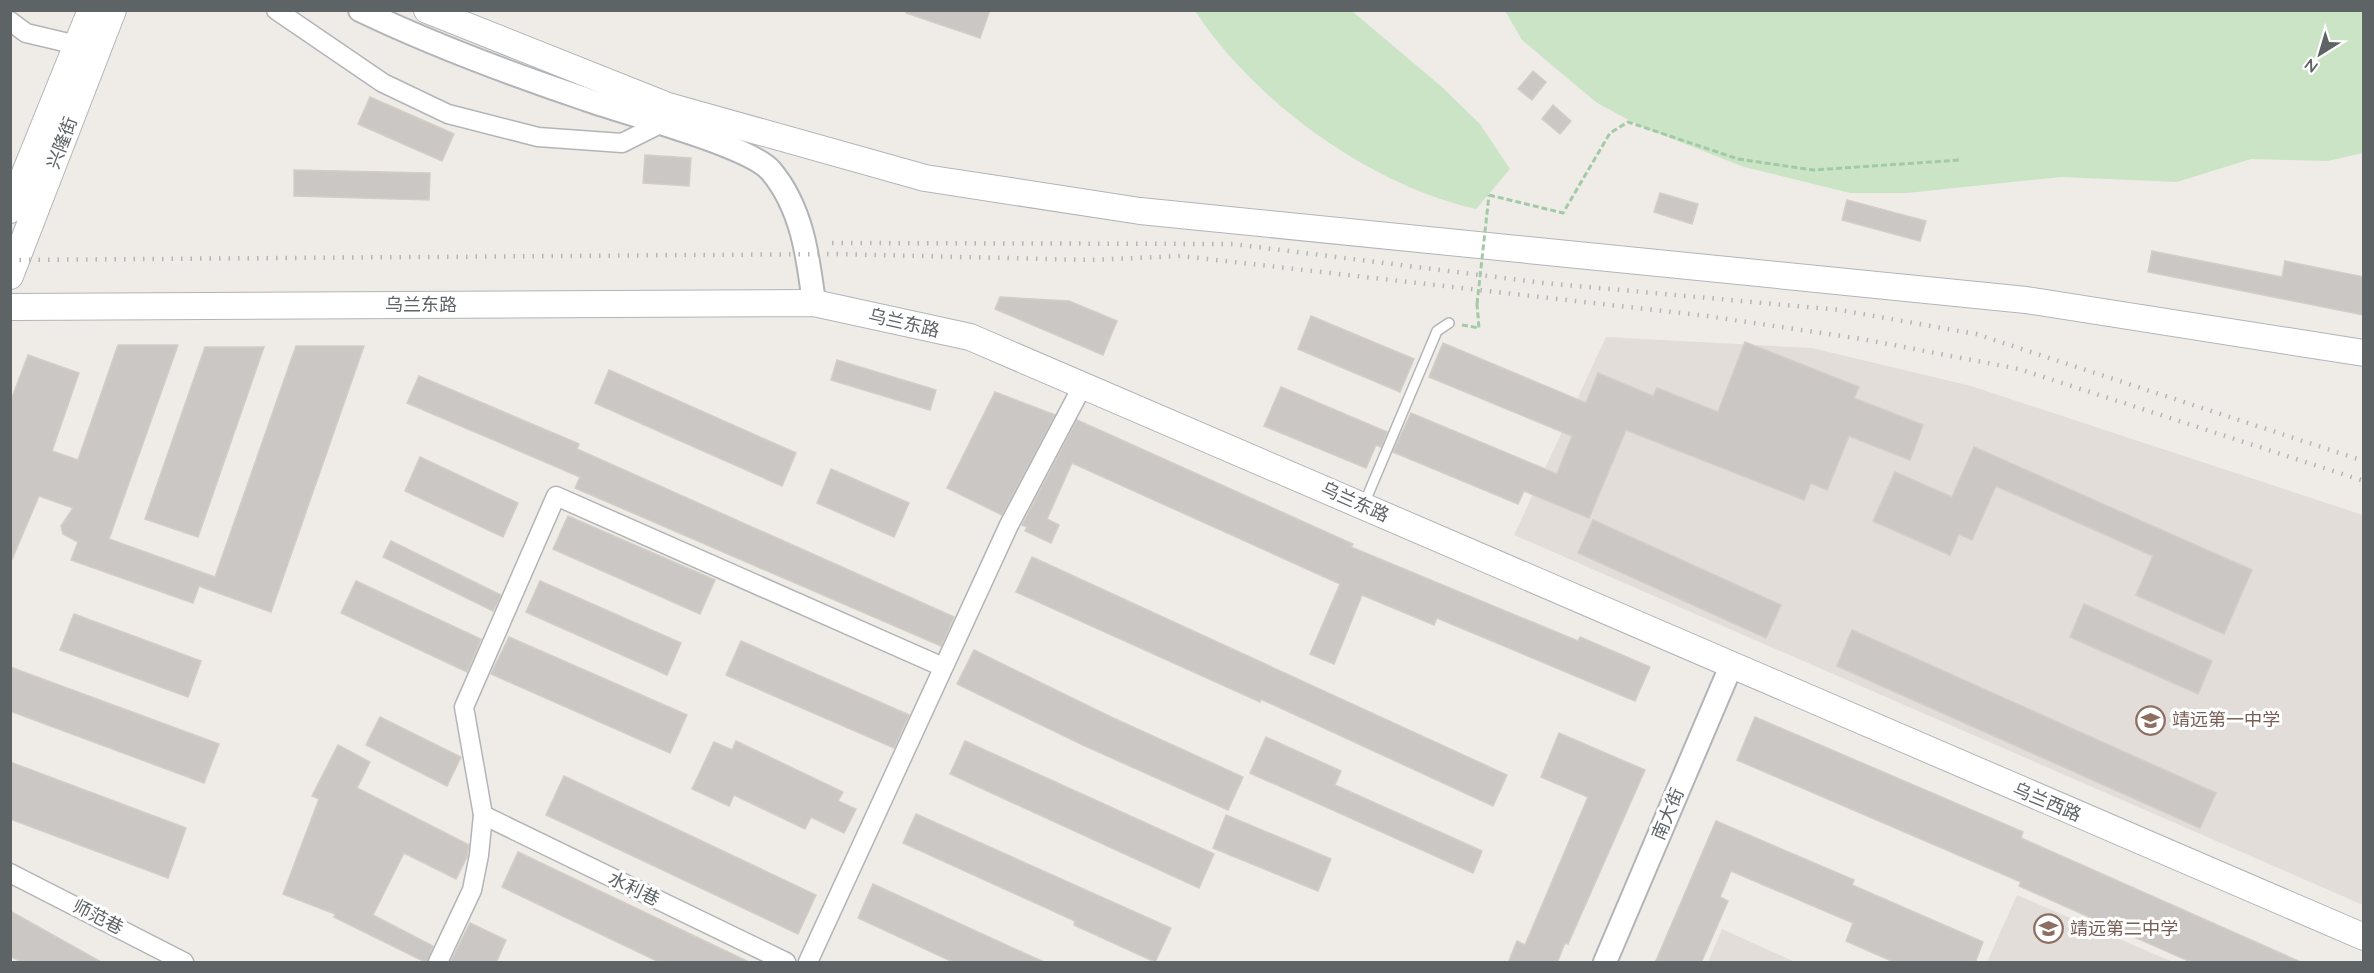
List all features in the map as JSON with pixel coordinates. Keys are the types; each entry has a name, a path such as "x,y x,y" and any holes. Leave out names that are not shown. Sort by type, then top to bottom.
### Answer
{"main road":[{"name":"兴隆街","path":"10,210 91,10"},
{"name":"兴隆街","path":"10,276 113,10"},
{"path":"434,12 668,106 925,178 1140,211 2026,300 2364,352"},
{"name":"乌兰东路","path":"10,307 814,303 970,338 1363,505 1731,666"},
{"name":"乌兰西路","path":"1731,666 2364,937"}],"street":[{"path":"276,10 383,83 448,114 538,137 622,143 660,124"},
{"path":"360,10 426,41 739,150 769,169 790,199 807,248 814,303"},
{"path":"10,21 26,33 77,45"},
{"path":"808,963 1009,525 1083,385"},
{"path":"438,963 472,890 479,855 483,815 464,707 556,496 943,667"},
{"name":"南大街","path":"1605,963 1731,666"},
{"name":"水利巷","path":"483,815 786,963"},
{"name":"师范巷","path":"10,873 184,963"}],"lane":[{"path":"1363,505 1437,331 1449,323"}],"path":[{"path":"1449,323 1479,328 1477,304 1489,195 1563,213 1610,133 1628,122 1738,159 1813,170 1960,160"}],"shaded area":[{"name":"靖远第一中学","path":"1606,337 1812,348 1971,386 2363,515 2363,905 1514,535"},
{"name":"靖远第二中学","path":"2017,895 2173,962 1987,962"},
{"path":"1722,929 1795,962 1708,962"}],"green space":[{"path":"1195,11 1352,11 1442,87 1480,124 1510,169 1476,209 1395,181 1356,160 1318,135 1282,107 1249,77 1220,45"},
{"path":"1505,11 2363,11 2363,153 2328,161 2251,159 2177,182 2061,177 1907,193 1850,193 1744,167 1642,127 1597,103 1522,40"}],"building":[{"path":"906,10 990,10 980,38 906,13"},
{"path":"1533,71 1546,82 1532,100 1518,89"},
{"path":"370,97 454,134 442,161 358,124"},
{"path":"1553,105 1571,121 1560,134 1542,119"},
{"path":"645,155 691,158 689,186 643,183"},
{"path":"294,170 430,173 429,200 294,196"},
{"path":"1660,193 1698,204 1692,224 1654,212"},
{"path":"1847,200 1926,221 1920,241 1842,220"},
{"path":"2152,251 2282,277 2285,261 2364,277 2364,315 2148,272"},
{"path":"1000,297 1069,301 1117,321 1103,355 995,309"},
{"path":"1311,316 1414,359 1400,392 1298,349"},
{"path":"1745,342 1859,387 1854,398 1923,425 1910,460 1849,436 1827,490 1811,483 1804,500 1626,430 1589,518 1524,491 1518,504 1393,452 1411,413 1557,474 1572,436 1429,377 1443,343 1586,403 1598,373 1653,396 1657,388 1718,412"},
{"path":"118,345 178,345 109,539 215,577 296,346 364,346 271,612 199,586 193,603 71,560 78,542 63,534 61,526 73,508 39,496 10,564 10,403 28,355 79,373 52,451 78,460"},
{"path":"205,347 264,347 198,537 145,519"},
{"path":"837,360 936,390 930,410 831,380"},
{"path":"609,370 796,453 782,486 595,403"},
{"path":"419,376 579,444 577,449 954,617 941,646 575,488 580,477 407,403"},
{"path":"1281,387 1387,432 1381,447 1376,445 1366,468 1264,426"},
{"path":"995,392 1055,415 1002,515 947,488"},
{"path":"1077,420 1353,544 1351,547 1578,641 1580,637 1650,667 1635,701 1437,618 1434,625 1362,595 1334,664 1310,654 1340,584 1072,463 1047,519 1059,525 1051,543 1025,531 1027,527 1022,525"},
{"path":"1974,447 2252,570 2224,634 2136,595 2153,556 1996,486 1972,540 1959,534 1950,555 1873,521 1895,472 1952,497"},
{"path":"420,457 518,503 503,537 405,491"},
{"path":"831,469 909,503 894,537 817,503"},
{"path":"568,516 715,580 700,614 553,549"},
{"path":"1593,520 1781,605 1766,638 1578,553"},
{"path":"391,541 501,595 493,611 383,557"},
{"path":"1032,557 1507,775 1493,806 1261,699 1260,702 1016,592"},
{"path":"356,581 481,639 467,672 341,613"},
{"path":"540,581 681,643 667,675 526,612"},
{"path":"2084,604 2212,661 2198,694 2070,637"},
{"path":"74,614 201,661 188,697 60,650"},
{"path":"1852,630 2216,793 2200,828 1837,666"},
{"path":"509,637 687,715 670,753 491,674"},
{"path":"741,641 909,715 894,748 726,675"},
{"path":"974,650 1111,717 1243,777 1228,810 1085,746 957,684"},
{"path":"10,667 219,744 204,783 10,711"},
{"path":"380,717 461,757 447,786 366,745"},
{"path":"1755,717 2023,832 2021,838 2303,963 2193,963 2019,886 2021,882 1737,760"},
{"path":"1559,733 1645,770 1568,944 1565,943 1557,963 1508,963 1517,941 1525,945 1588,797 1541,777"},
{"path":"1266,737 1341,771 1335,785 1482,851 1473,873 1250,773"},
{"path":"736,741 843,792 838,801 856,809 844,833 811,817 805,829 734,795 729,806 692,789 714,742 732,750"},
{"path":"965,741 1214,854 1199,888 950,774"},
{"path":"338,745 370,762 357,788 469,845 467,857 456,879 404,853 373,915 433,946 427,963 334,917 335,914 283,894 319,799 312,796"},
{"path":"10,762 186,828 168,878 10,819"},
{"path":"564,776 816,895 798,934 546,815"},
{"path":"916,814 1171,928 1155,962 1074,925 1075,921 903,843"},
{"path":"1226,815 1331,859 1318,891 1213,848"},
{"path":"1716,821 1854,880 1852,885 1983,942 1975,963 1896,963 1846,941 1853,923 1731,871 1720,897 1728,901 1701,963 1655,963"},
{"path":"518,852 751,963 661,963 502,887"},
{"path":"873,884 1046,963 955,963 858,918"},
{"path":"10,911 103,963 23,963 10,956"},
{"path":"470,923 506,940 496,963 450,963"}],"railway":[{"path":"832,243 1233,244 1544,283 1840,310 1976,334 2364,461"},
{"path":"10,260 835,254 1091,260 1181,256 1707,316 1862,339 2019,369 2364,481"}],"place":[{"name":"靖远第一中学","path":"2151,720"},
{"name":"靖远第二中学","path":"2049,929"}]}
